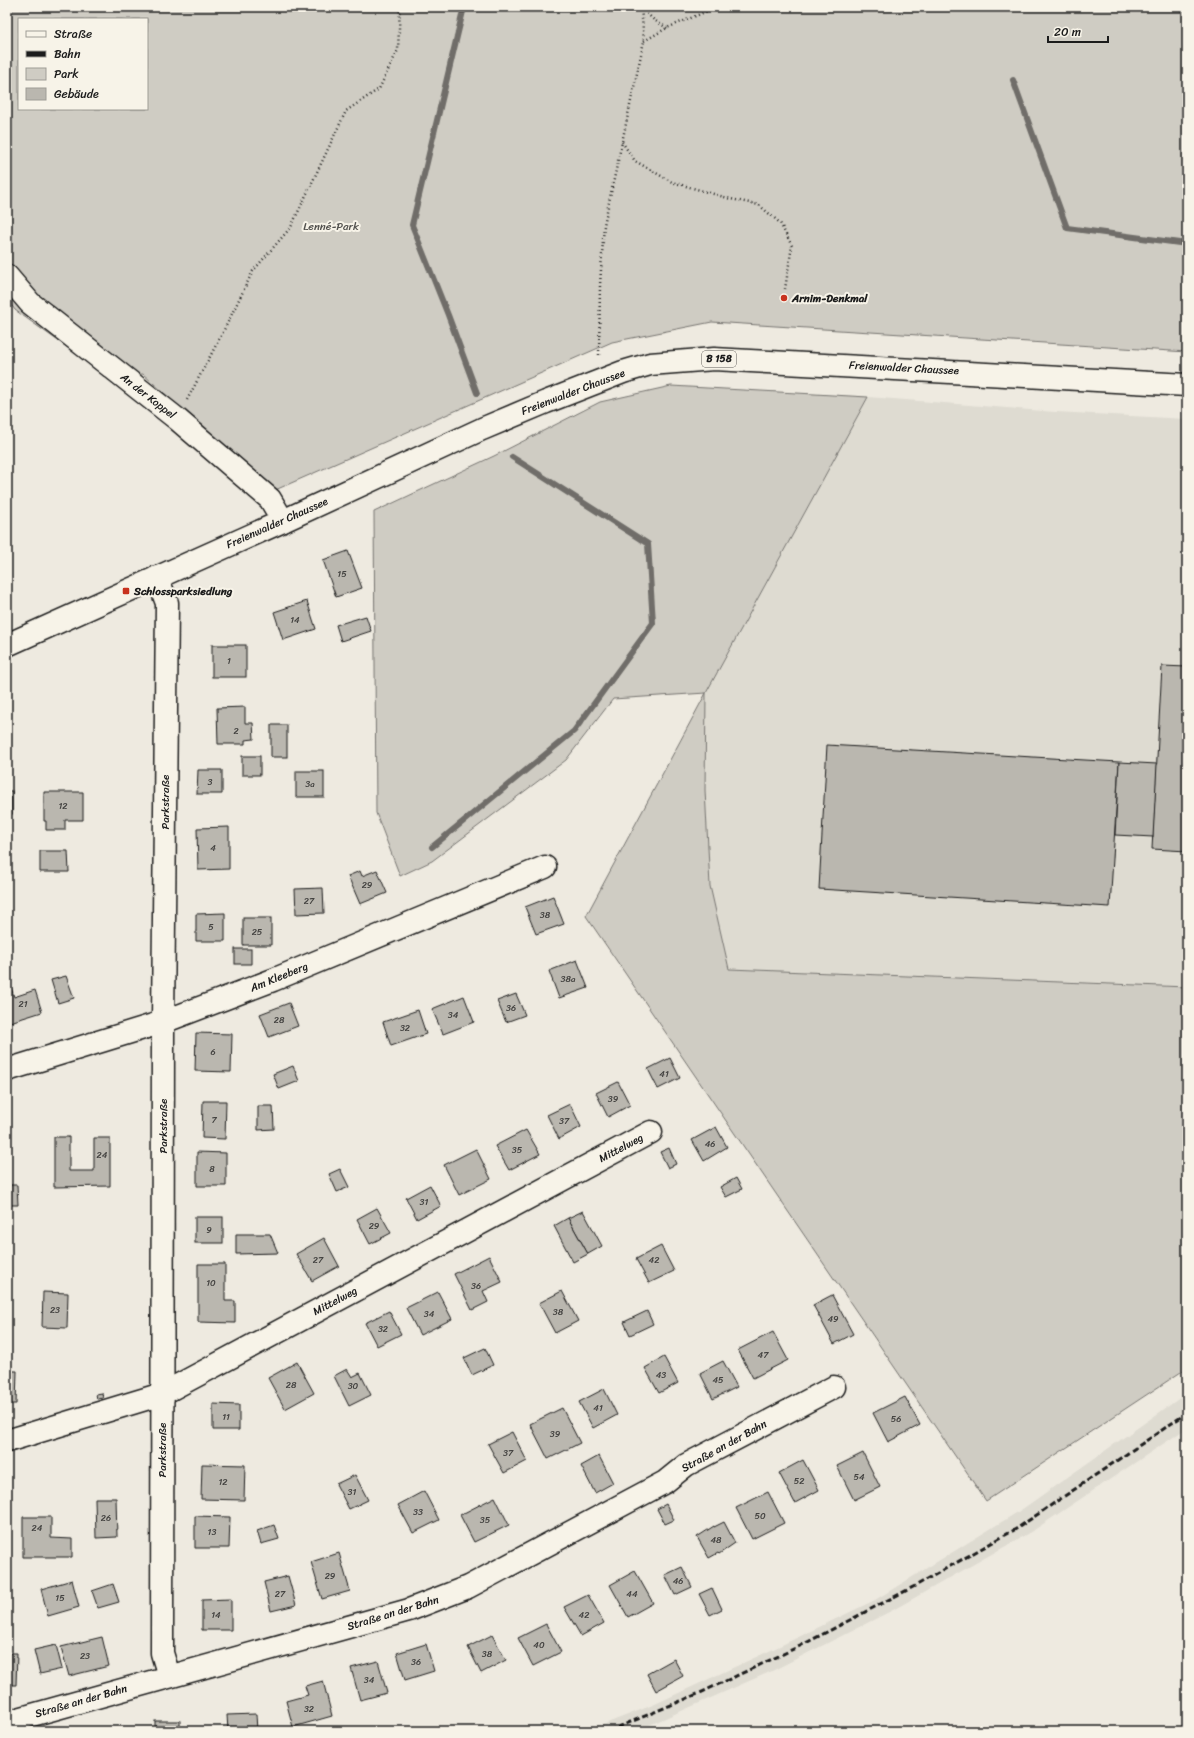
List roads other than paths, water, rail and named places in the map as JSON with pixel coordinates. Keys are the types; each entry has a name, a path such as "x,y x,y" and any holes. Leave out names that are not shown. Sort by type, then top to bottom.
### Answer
{"street":[{"name":"An der Koppel","path":"7,276 30,304 177,419 270,499 283,521"},
{"name":"Freienwalder Chaussee","path":"7,645 283,521 482,429 622,372 650,364 714,359 1187,385"},
{"name":"Parkstraße","path":"157,577 167,603 163,1022 162,1653 169,1676"},
{"name":"Am Kleeberg","path":"7,1070 163,1022 273,980 545,867"},
{"name":"Mittelweg","path":"7,1441 162,1394 651,1132"},
{"name":"Straße an der Bahn","path":"7,1722 410,1610 468,1587 665,1482 686,1465 834,1387"}],"waterway":[{"path":"464,7 412,225 477,393"},
{"path":"1013,80 1067,228 1187,244"},
{"path":"432,847 574,731 653,623 648,544 512,457"}],"railway":[{"path":"609,1731 700,1693 800,1646 915,1586 1016,1529 1187,1413"}],"place":[{"name":"Arnim-Denkmal","path":"784,298"},
{"name":"Schlossparksiedlung","path":"126,591"}],"park label":[{"name":"Lenné-Park","path":"331,226"}]}
